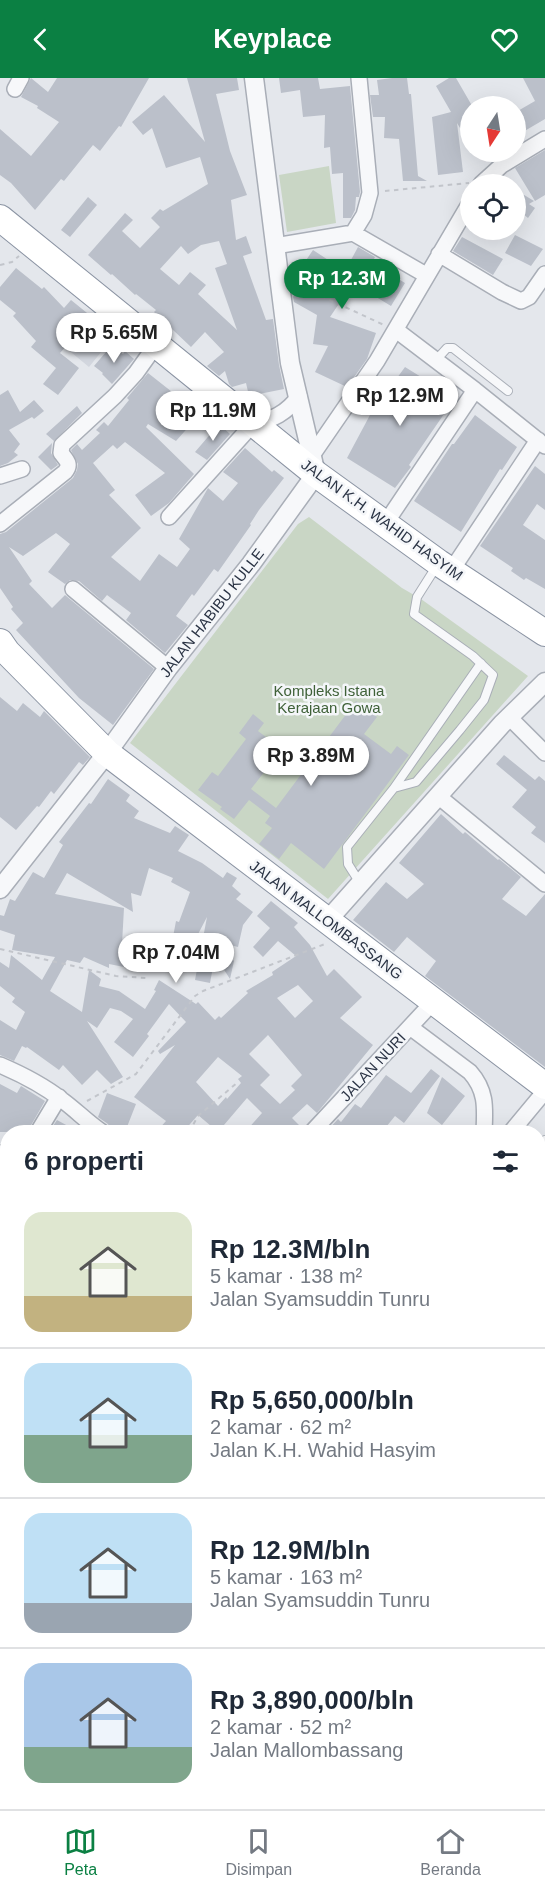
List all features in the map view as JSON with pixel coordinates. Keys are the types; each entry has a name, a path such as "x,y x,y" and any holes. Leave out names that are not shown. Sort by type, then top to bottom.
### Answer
{"highway":[{"name":"JALAN K.H. WAHID HASYIM","path":"0,218 253,423 314,464 385,524 545,633"},
{"name":"JALAN MALLOMBASSANG","path":"0,642 7,652 107,753 434,1001 541,1096"}],"street":[{"path":"254,78 290,363 314,464"},
{"path":"353,233 364,215 370,193 359,78"},
{"path":"490,174 545,139"},
{"path":"314,464 460,219"},
{"path":"275,246 353,233 426,275"},
{"path":"439,254 501,292 521,301 530,297 545,274"},
{"path":"396,330 476,390 541,443 445,567"},
{"path":"0,524 65,472 69,465 61,453 62,446 115,396 136,373 156,345"},
{"path":"385,524 476,390"},
{"path":"169,517 253,423 267,421 280,415 292,406 299,396"},
{"name":"JALAN HABIBU KULLE","path":"0,889 107,753 168,668 251,564 314,464"},
{"path":"0,476 22,469"},
{"path":"73,589 168,668"},
{"path":"336,928 360,883 509,717 545,682"},
{"path":"509,717 545,753"},
{"path":"438,796 545,884"},
{"name":"JALAN NURI","path":"319,1125 434,1001"},
{"path":"410,1027 470,1072 477,1080 483,1092 484,1125"},
{"path":"0,1065 30,1079 59,1097 74,1108 84,1125"},
{"path":"517,1125 541,1096"},
{"path":"42,1125 59,1097"}],"lane":[{"path":"436,360 447,348 453,348 508,391"},
{"path":"394,788 416,782 484,700 494,675 414,614 417,597 445,567"},
{"path":"360,883 348,864 347,847 394,788 481,663"}],"path":[{"path":"370,193 460,185"},
{"path":"279,281 306,289 396,330"},
{"path":"74,1108 136,1074 195,996 336,928"},
{"path":"0,949 116,976 146,978"},
{"path":"193,1125 198,1116 238,1082"}],"shaded area":[{"path":"86,323 110,341 89,367 66,348"}],"green space":[{"path":"329,166 336,223 287,232 279,175"},
{"name":"Kompleks Istana Kerajaan Gowa","path":"309,517 402,588 421,599 528,676 328,899 130,743 298,524"}],"building":[{"path":"31,78 48,92 57,78 149,78 121,127 119,126 100,151 93,145 64,181 61,179 35,210 11,183 0,175 0,129 31,156 59,122 37,108 38,106 21,97"},
{"path":"187,78 237,78 239,90 216,94 230,151 247,195 231,200 236,240 246,236 252,253 243,256 266,320 273,319 284,389 249,396 246,383 232,387 225,371 219,376 207,366 224,352 205,332 191,347 154,312 156,310 88,255 125,213 133,220 122,231 140,248 160,227 151,218 160,209 163,211 208,184 200,157 166,168 152,128 143,135 132,122 164,95 205,142","holes":["219,241 227,264 215,268 237,330 198,294 206,285 190,272 179,285 160,269 181,246 188,254 201,245"]},
{"path":"279,78 318,78 320,89 350,86 360,192 359,197 356,197 355,210 351,218 343,218 343,173 332,174 330,147 324,148 325,115 303,117 300,90 281,93"},
{"path":"407,78 409,94 411,94 418,176 427,181 403,181 399,139 384,138 385,117 373,117 370,95 379,95 377,80"},
{"path":"449,78 456,78 466,96 460,96 460,128 457,123 463,172 438,175 432,117 451,112 436,86"},
{"path":"523,78 545,78 545,119 526,130 526,106 535,101"},
{"path":"545,150 545,195 535,201 526,186 526,174 519,174 515,168"},
{"path":"526,196 534,201 529,204 535,208 528,218 526,216"},
{"path":"88,197 97,205 70,237 61,230"},
{"path":"460,240 468,240 503,259 493,275 453,251"},
{"path":"512,240 525,240 543,249 531,266 505,253"},
{"path":"358,247 375,257 372,263 405,283 391,306 353,283 330,317 376,333 367,359 347,387 315,372 328,346 313,344 317,315 294,302 293,297 305,276 298,272 313,250 345,271"},
{"path":"16,268 42,289 44,287 64,308 71,300 92,317 60,353 79,368 58,395 43,384 56,368 31,347 36,341 13,316 16,313 0,300 0,287"},
{"path":"112,345 123,354 125,351 134,359 112,384 94,366"},
{"path":"405,367 455,398 395,488 347,458 370,415"},
{"path":"148,373 200,414 176,441 148,424 146,427 194,474 169,503 151,516 135,495 165,473 125,442 117,449 113,445 93,463 115,490 109,495 141,528 111,557 140,581 159,554 177,567 190,549 179,539 208,488 223,501 238,483 223,472 245,448 272,472 274,470 284,478 259,510 218,572 214,569 176,616 188,625 165,653 126,620 131,613 107,595 102,601 79,581 70,580 65,584 48,572 70,544 56,533 23,556 9,547 32,581 29,584 52,608 65,595 154,669 113,725 79,698 16,630 23,623 11,609 13,607 0,588 0,534 6,532 73,478 78,464 71,450 77,444 82,450 100,433 96,430 104,422 108,426"},
{"path":"8,390 20,412 34,400 44,411 34,419 32,417 9,430 20,444 14,452 18,455 0,466 0,395"},
{"path":"77,406 82,413 54,441 46,434"},
{"path":"475,415 517,447 502,470 500,469 461,532 414,501 452,444"},
{"path":"219,424 230,434 207,460 195,452"},
{"path":"52,443 51,453 58,465 51,470 38,457"},
{"path":"535,466 545,474 545,510 537,504 523,525 545,540 545,589 526,578 524,580 511,571 513,568 480,546"},
{"path":"0,697 17,711 23,703 40,717 44,711 90,757 83,765 79,762 54,794 51,791 16,830 0,817"},
{"path":"356,701 377,717 364,734 391,754 397,746 409,755 324,869 291,843 279,859 259,844 272,828 265,823 270,816 249,800 234,819 220,809 222,807 198,790 212,772 218,776 246,739 239,733 253,714 264,723 258,731 282,749 251,789 276,808"},
{"path":"504,755 535,780 539,776 545,781 545,843 531,833 536,827 512,807 527,790 496,764"},
{"path":"108,779 130,795 126,801 139,811 134,818 170,833 175,826 189,835 178,851 202,863 223,878 227,872 237,878 232,886 241,894 236,899 253,912 243,925 238,947 223,943 234,961 230,979 215,956 210,983 195,980 207,917 186,957 170,953 176,921 179,922 190,892 171,882 173,878 149,868 141,896 131,893 133,912 67,873 55,894 124,908 122,944 133,947 129,968 109,964 109,968 84,957 80,963 67,960 50,991 82,1012 89,970 101,979 99,986 119,991 145,1009 156,991 154,990 159,980 196,1004 198,1002 215,1020 219,1016 221,1018 248,993 246,991 273,975 272,972 296,956 278,941 263,957 253,947 270,928 257,916 271,901 298,923 294,927 310,945 327,976 334,969 362,997 340,1018 373,1045 317,1113 307,1104 292,1118 299,1125 251,1125 262,1113 247,1098 224,1125 210,1125 198,1115 189,1125 162,1125 166,1121 134,1097 175,1045 160,1054 158,1051 186,1022 169,1004 133,1057 114,1042 133,1019 121,1011 110,1008 97,1028 87,1021 123,1077 111,1084 97,1070 82,1085 63,1065 59,1070 27,1047 22,1046 14,1061 0,1055 0,1020 16,1030 25,1012 12,1002 15,998 0,986 0,962 9,968 11,955 42,980 55,957 12,950 15,935 0,930 0,915 4,916 10,899 15,901 33,872 44,878 63,845 59,842 89,803 91,804","holes":["298,985 313,1001 295,1018 277,998","268,1035 302,1075 291,1086 295,1090 280,1104 260,1085 270,1075 249,1054","218,1057 242,1076 238,1079 241,1083 218,1106 196,1082"]},
{"path":"441,814 463,834 465,832 521,877 502,899 526,916 545,894 545,1067 425,976 436,961 407,937 394,952 353,920 386,882 407,899 424,884 399,863"},
{"path":"431,1069 440,1076 404,1123 395,1116 388,1125 332,1125 338,1119 341,1122 355,1104 361,1108 386,1075 411,1093"},
{"path":"442,1077 465,1096 442,1125 427,1113"},
{"path":"0,1084 17,1093 21,1086 45,1101 31,1125 0,1125"},
{"path":"107,1093 136,1104 128,1125 108,1125 98,1117"},
{"path":"57,1120 66,1125 54,1125"}]}
